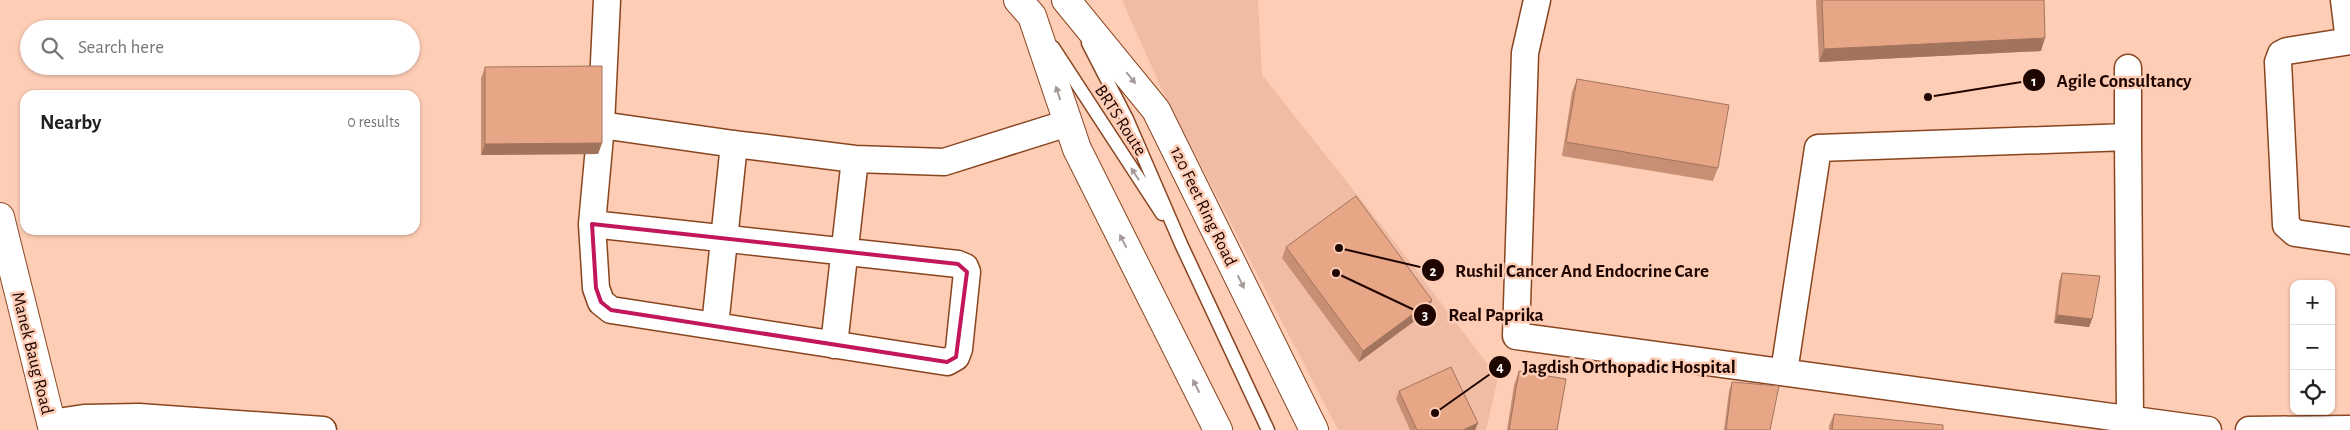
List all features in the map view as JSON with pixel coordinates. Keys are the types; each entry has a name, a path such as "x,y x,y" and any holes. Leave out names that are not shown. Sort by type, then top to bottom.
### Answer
{"main road":[{"name":"120 Feet Ring Road","path":"1066,0 1156,110 1314,430"},
{"path":"1025,8 1077,148 1218,430"},
{"name":"Manek Baug Road","path":"0,218 52,426"}],"street":[{"path":"592,224 958,264 965,267 967,272 959,349 956,356 947,362 611,310 601,302 596,288 592,224 601,125 607,0"},
{"path":"1537,0 1525,53 1516,336 2208,430"},
{"path":"2344,0 2349,41 2280,54 2278,62 2286,225 2295,233 2350,241"},
{"path":"2128,68 2130,419"},
{"path":"601,125 855,159 944,162 1068,123"},
{"path":"1784,372 1818,148 2128,137"},
{"path":"715,326 734,144"},
{"path":"834,344 855,159"},
{"path":"52,426 84,418 140,416 323,430"},
{"path":"2249,430 2350,429"}],"lane":[{"name":"BRTS Route","path":"1066,0 1127,119 1181,244 1268,430"},
{"name":"BRTS Route","path":"1025,8 1181,244"}],"highlighted area":[{"path":"592,224 958,264 967,272 956,357 947,362 611,310 601,302 596,288"}],"shaded area":[{"path":"1122,0 1258,0 1262,75 1397,245 1498,378 1486,430 1338,430 1162,90"}],"building":[{"path":"1822,0 2044,0 2045,38 1824,49"},
{"path":"602,66 602,143 485,144 485,67"},
{"path":"1577,79 1729,105 1718,168 1566,142"},
{"path":"1356,196 1432,300 1363,351 1286,247"},
{"path":"2062,273 2100,276 2092,319 2057,315"},
{"path":"1451,367 1478,423 1463,430 1417,430 1399,391"},
{"path":"1519,371 1566,379 1557,430 1509,430"},
{"path":"1732,382 1779,386 1770,430 1726,430"},
{"path":"1834,414 1943,425 1943,430 1832,430"}],"place":[{"name":"Agile Consultancy","path":"1928,97"},
{"name":"Rushil Cancer And Endocrine Care","path":"1339,248"},
{"name":"Real Paprika","path":"1336,273"},
{"name":"Jagdish Orthopadic Hospital","path":"1435,413"}]}
